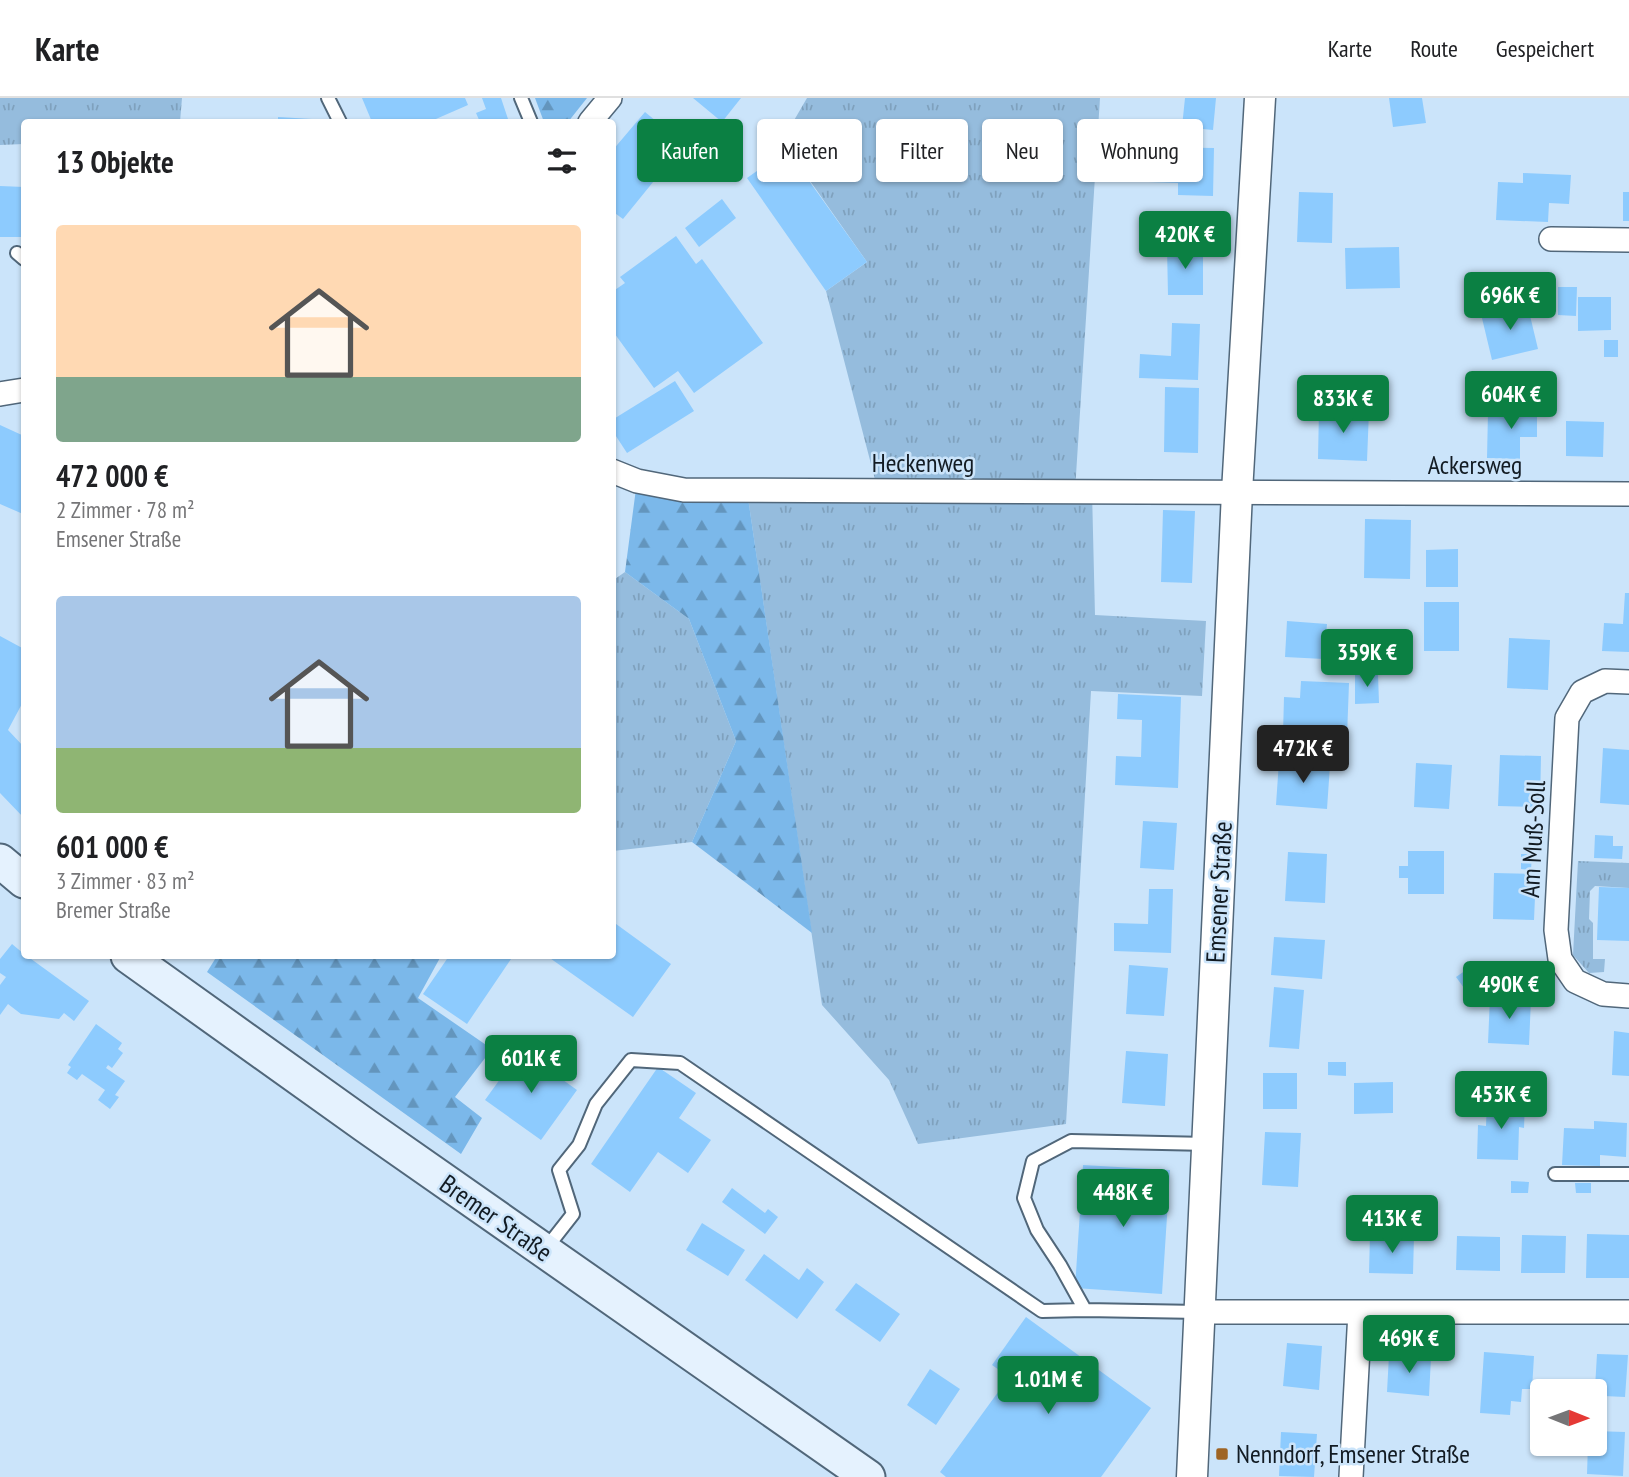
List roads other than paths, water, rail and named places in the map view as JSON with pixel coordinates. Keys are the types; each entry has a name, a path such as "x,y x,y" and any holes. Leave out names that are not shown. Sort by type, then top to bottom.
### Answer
{"main road":[{"name":"Bremer Straße","path":"132,959 868,1477"}],"street":[{"path":"592,119 610,98"},
{"name":"Emsener Straße","path":"1192,1477 1237,492 1260,98"},
{"path":"1550,239 1629,240"},
{"path":"0,394 21,390"},
{"name":"Heckenweg","path":"616,473 637,481 684,490 1237,492"},
{"name":"Ackersweg","path":"1237,492 1629,494"},
{"name":"Am Muß-Soll","path":"1629,682 1605,681 1582,692 1567,718 1556,930 1560,959 1575,981 1603,994 1629,996"},
{"path":"1200,1312 1629,1312"},
{"path":"1351,1477 1360,1312"}],"lane":[{"path":"328,98 338,119"},
{"path":"521,98 530,119"},
{"path":"544,1251 573,1214 559,1170 579,1145 596,1104 631,1060 680,1063 1042,1311 1200,1312"},
{"path":"1085,1310 1037,1230 1024,1198 1033,1161 1071,1141 1208,1144"},
{"path":"1555,1174 1629,1174"}],"place":[{"name":"Nenndorf, Emsener Straße","path":"1222,1454"}]}
